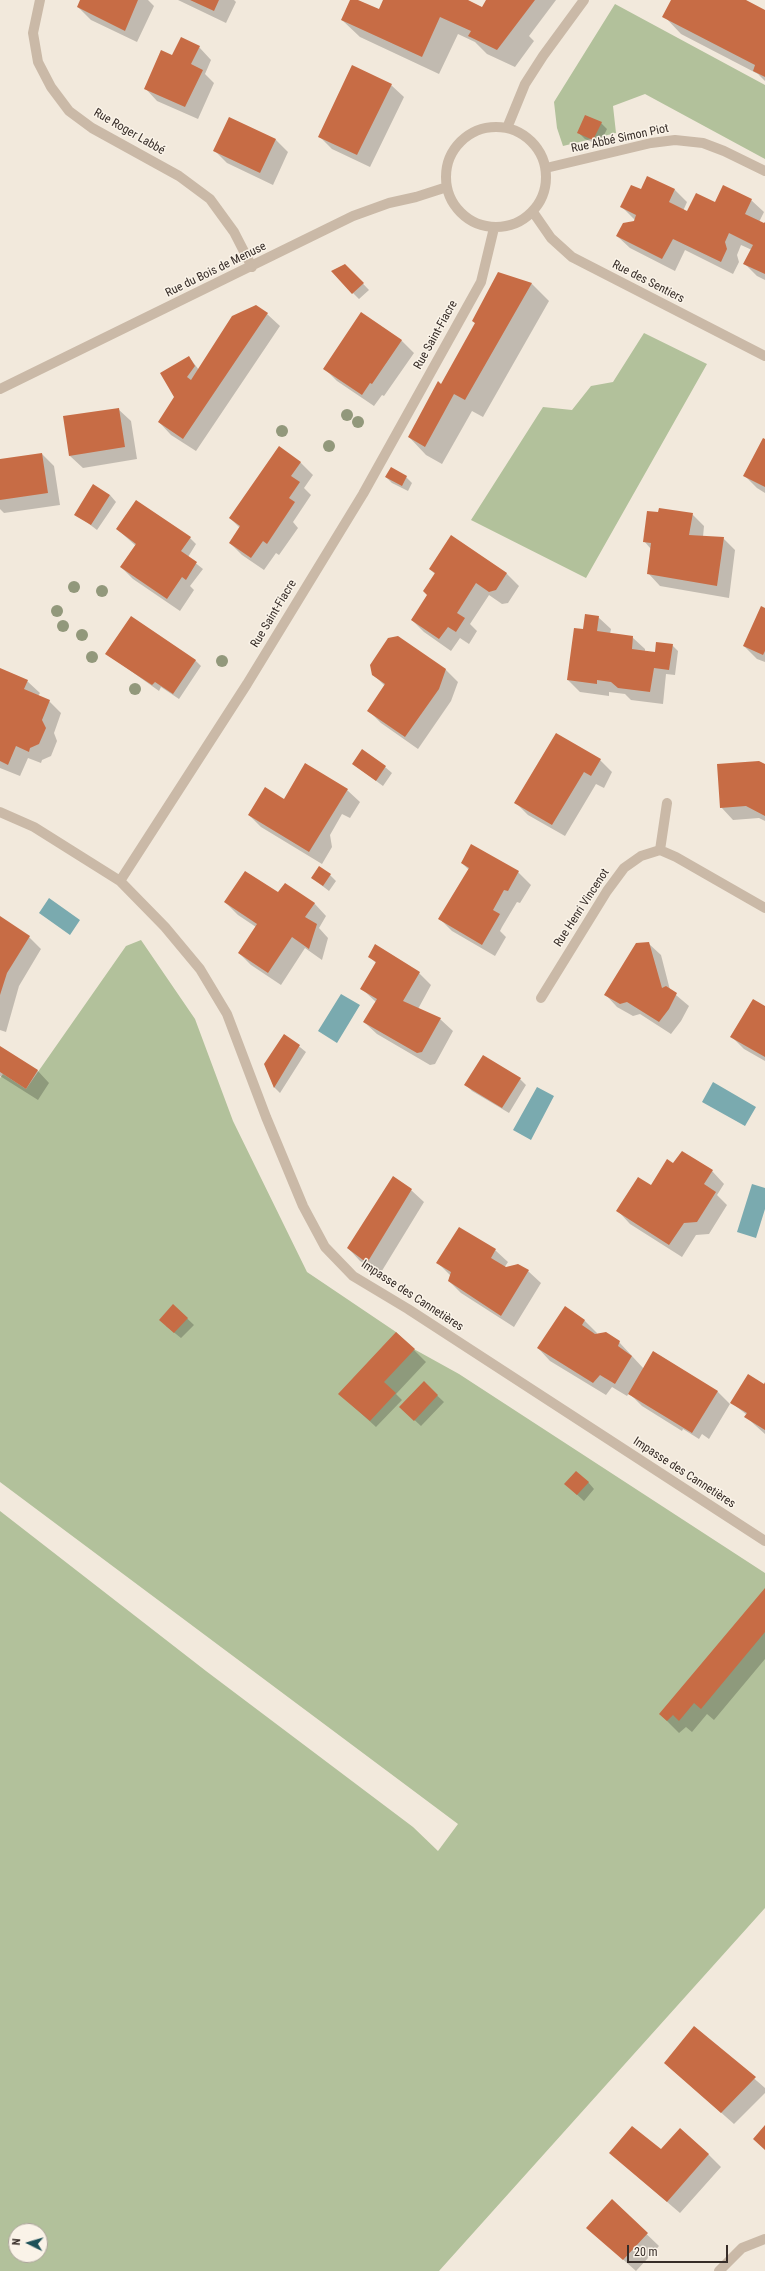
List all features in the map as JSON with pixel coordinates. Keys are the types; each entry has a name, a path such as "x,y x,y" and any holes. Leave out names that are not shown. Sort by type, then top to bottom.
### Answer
{"street":[{"name":"Rue Roger Labbé","path":"40,0 33,33 38,62 51,87 69,111 92,128 179,176 210,199 234,232 252,267"},
{"path":"507,128 525,84 542,56 584,0"},
{"path":"495,127 507,128 526,137 538,149 546,168 545,193 533,212 523,220 508,227 494,228 476,223 459,212 453,204 447,187 448,166 455,149 471,133 495,127"},
{"name":"Rue Abbé Simon Piot","path":"546,168 651,143 675,140 703,143 724,150 765,171"},
{"name":"Rue du Bois de Menuse","path":"0,389 252,267 353,216 389,203 416,197 447,187"},
{"name":"Rue des Sentiers","path":"533,212 551,238 572,257 765,356"},
{"name":"Rue Saint-Fiacre","path":"120,881 247,684 363,494 481,282 494,228"},
{"path":"667,803 660,850 676,857 765,908"},
{"path":"0,812 34,827 120,881"},
{"name":"Rue Henri Vincenot","path":"541,998 607,891 624,868 641,856 660,850"},
{"name":"Impasse des Cannetières","path":"120,881 165,926 200,968 227,1014 266,1118 303,1206 326,1246 353,1276 408,1308 765,1541"},
{"path":"718,2271 742,2248 765,2239"}],"green space":[{"path":"615,4 765,85 765,159 645,94 613,106 616,133 563,146 557,128 554,102"},
{"path":"644,333 707,364 586,578 471,520 543,407 572,410 591,386 613,382"},
{"path":"141,940 195,1019 233,1121 307,1272 396,1332 412,1348 459,1374 765,1573 765,1908 439,2271 0,2271 0,1511 206,1671 413,1827 438,1851 458,1824 0,1482 0,1078 3,1074 26,1089 126,946"}],"water":[{"path":"49,898 80,920 70,935 39,913"},
{"path":"341,994 360,1005 337,1043 318,1031"},
{"path":"713,1082 756,1107 745,1126 702,1102"},
{"path":"537,1087 554,1096 531,1140 513,1130"},
{"path":"752,1184 765,1188 765,1209 756,1238 737,1232"}],"building":[{"path":"80,0 138,0 125,31 77,7"},
{"path":"190,0 219,0 214,11"},
{"path":"350,0 358,0 379,9 383,0 468,0 482,7 486,0 535,0 497,50 468,36 471,31 440,17 422,57 341,20"},
{"path":"671,0 746,0 765,10 765,77 753,71 755,65 662,17"},
{"path":"181,37 200,46 191,64 203,70 185,107 144,89 161,50 172,55"},
{"path":"352,65 392,84 357,155 318,137"},
{"path":"585,115 602,122 593,140 577,133"},
{"path":"229,117 276,139 260,173 213,151"},
{"path":"647,176 675,189 669,202 687,211 696,193 715,202 723,185 752,199 745,214 764,223 765,222 765,274 743,264 753,245 729,233 725,242 727,249 721,262 673,239 662,259 616,236 623,223 634,221 636,215 620,207 631,185 641,189"},
{"path":"345,264 364,283 352,294 331,271"},
{"path":"498,272 532,283 465,400 454,394 425,447 408,437 438,381 441,384 475,323 472,321"},
{"path":"256,305 268,313 183,439 158,422 174,397 160,373 189,356 195,366 187,377 191,380 232,316"},
{"path":"361,312 402,340 372,384 370,383 362,395 323,369"},
{"path":"119,408 125,447 69,456 63,416"},
{"path":"763,438 765,439 765,487 743,476"},
{"path":"279,446 301,462 291,476 300,482 289,498 295,502 267,544 263,541 251,558 229,543 240,526 229,518"},
{"path":"42,453 48,493 0,500 0,459"},
{"path":"391,467 407,476 402,486 385,477"},
{"path":"93,484 110,495 91,525 74,515"},
{"path":"136,500 191,537 181,551 197,562 186,580 182,577 167,599 120,567 136,544 116,529"},
{"path":"659,508 693,513 689,535 724,537 717,586 647,574 651,543 643,542 647,511 658,512"},
{"path":"451,535 507,573 496,590 489,592 476,583 457,613 465,618 456,632 448,627 439,639 411,620 427,595 423,591 435,573 429,569"},
{"path":"761,606 765,608 765,651 763,655 743,646"},
{"path":"585,614 599,616 597,631 633,636 632,649 655,652 656,642 673,644 669,670 654,668 650,692 618,688 611,682 597,680 597,684 567,680 574,628 583,629"},
{"path":"131,616 196,660 173,694 155,682 152,685 105,654"},
{"path":"398,636 446,669 439,689 405,737 367,711 385,684 372,675 370,665 388,638"},
{"path":"0,668 28,680 24,689 50,700 42,720 46,728 39,744 30,748 29,752 16,746 8,765 0,761"},
{"path":"556,733 601,759 591,776 584,772 552,825 514,803"},
{"path":"362,749 386,766 376,781 352,764"},
{"path":"759,761 765,764 765,816 746,806 720,808 717,764"},
{"path":"305,763 348,789 309,852 248,815 265,787 284,799"},
{"path":"471,844 519,871 508,891 504,890 493,910 500,914 482,945 438,919 469,868 461,863"},
{"path":"319,866 331,874 323,886 311,878"},
{"path":"245,871 278,892 285,883 315,903 305,917 317,924 309,949 292,937 268,973 238,953 257,924 224,902"},
{"path":"0,916 30,936 7,973 0,995"},
{"path":"649,942 662,988 666,986 677,993 669,1009 659,1022 627,1002 620,1004 604,995 636,943"},
{"path":"375,944 420,972 403,1001 441,1018 422,1052 417,1053 363,1022 377,999 360,989 376,962 368,957"},
{"path":"753,999 765,1006 765,1057 730,1037"},
{"path":"284,1034 300,1045 274,1088 264,1064"},
{"path":"0,1046 38,1070 26,1089 0,1072"},
{"path":"483,1055 521,1078 502,1108 464,1085"},
{"path":"682,1151 713,1170 704,1184 716,1192 697,1222 684,1223 669,1245 616,1211 638,1177 651,1185 667,1159 673,1163"},
{"path":"393,1176 412,1189 367,1263 347,1248"},
{"path":"459,1227 496,1249 491,1258 506,1267 518,1264 529,1270 501,1316 448,1281 451,1272 436,1263"},
{"path":"173,1304 188,1318 174,1333 159,1320"},
{"path":"565,1306 585,1320 582,1325 595,1334 606,1332 620,1341 618,1346 632,1356 615,1384 600,1375 593,1383 537,1348"},
{"path":"396,1332 415,1349 384,1382 396,1393 370,1421 338,1394"},
{"path":"653,1351 718,1391 692,1433 628,1394"},
{"path":"748,1374 764,1384 765,1382 765,1430 744,1417 747,1413 730,1403"},
{"path":"424,1381 438,1395 414,1421 399,1407"},
{"path":"576,1471 589,1482 577,1495 564,1484"},
{"path":"765,1588 765,1632 701,1709 694,1703 679,1721 673,1715 667,1721 659,1714"},
{"path":"694,2026 756,2077 721,2113 664,2063"},
{"path":"765,2125 765,2150 753,2139"},
{"path":"632,2126 661,2149 680,2128 709,2154 667,2202 609,2153"},
{"path":"612,2199 648,2233 623,2260 586,2228"}]}
